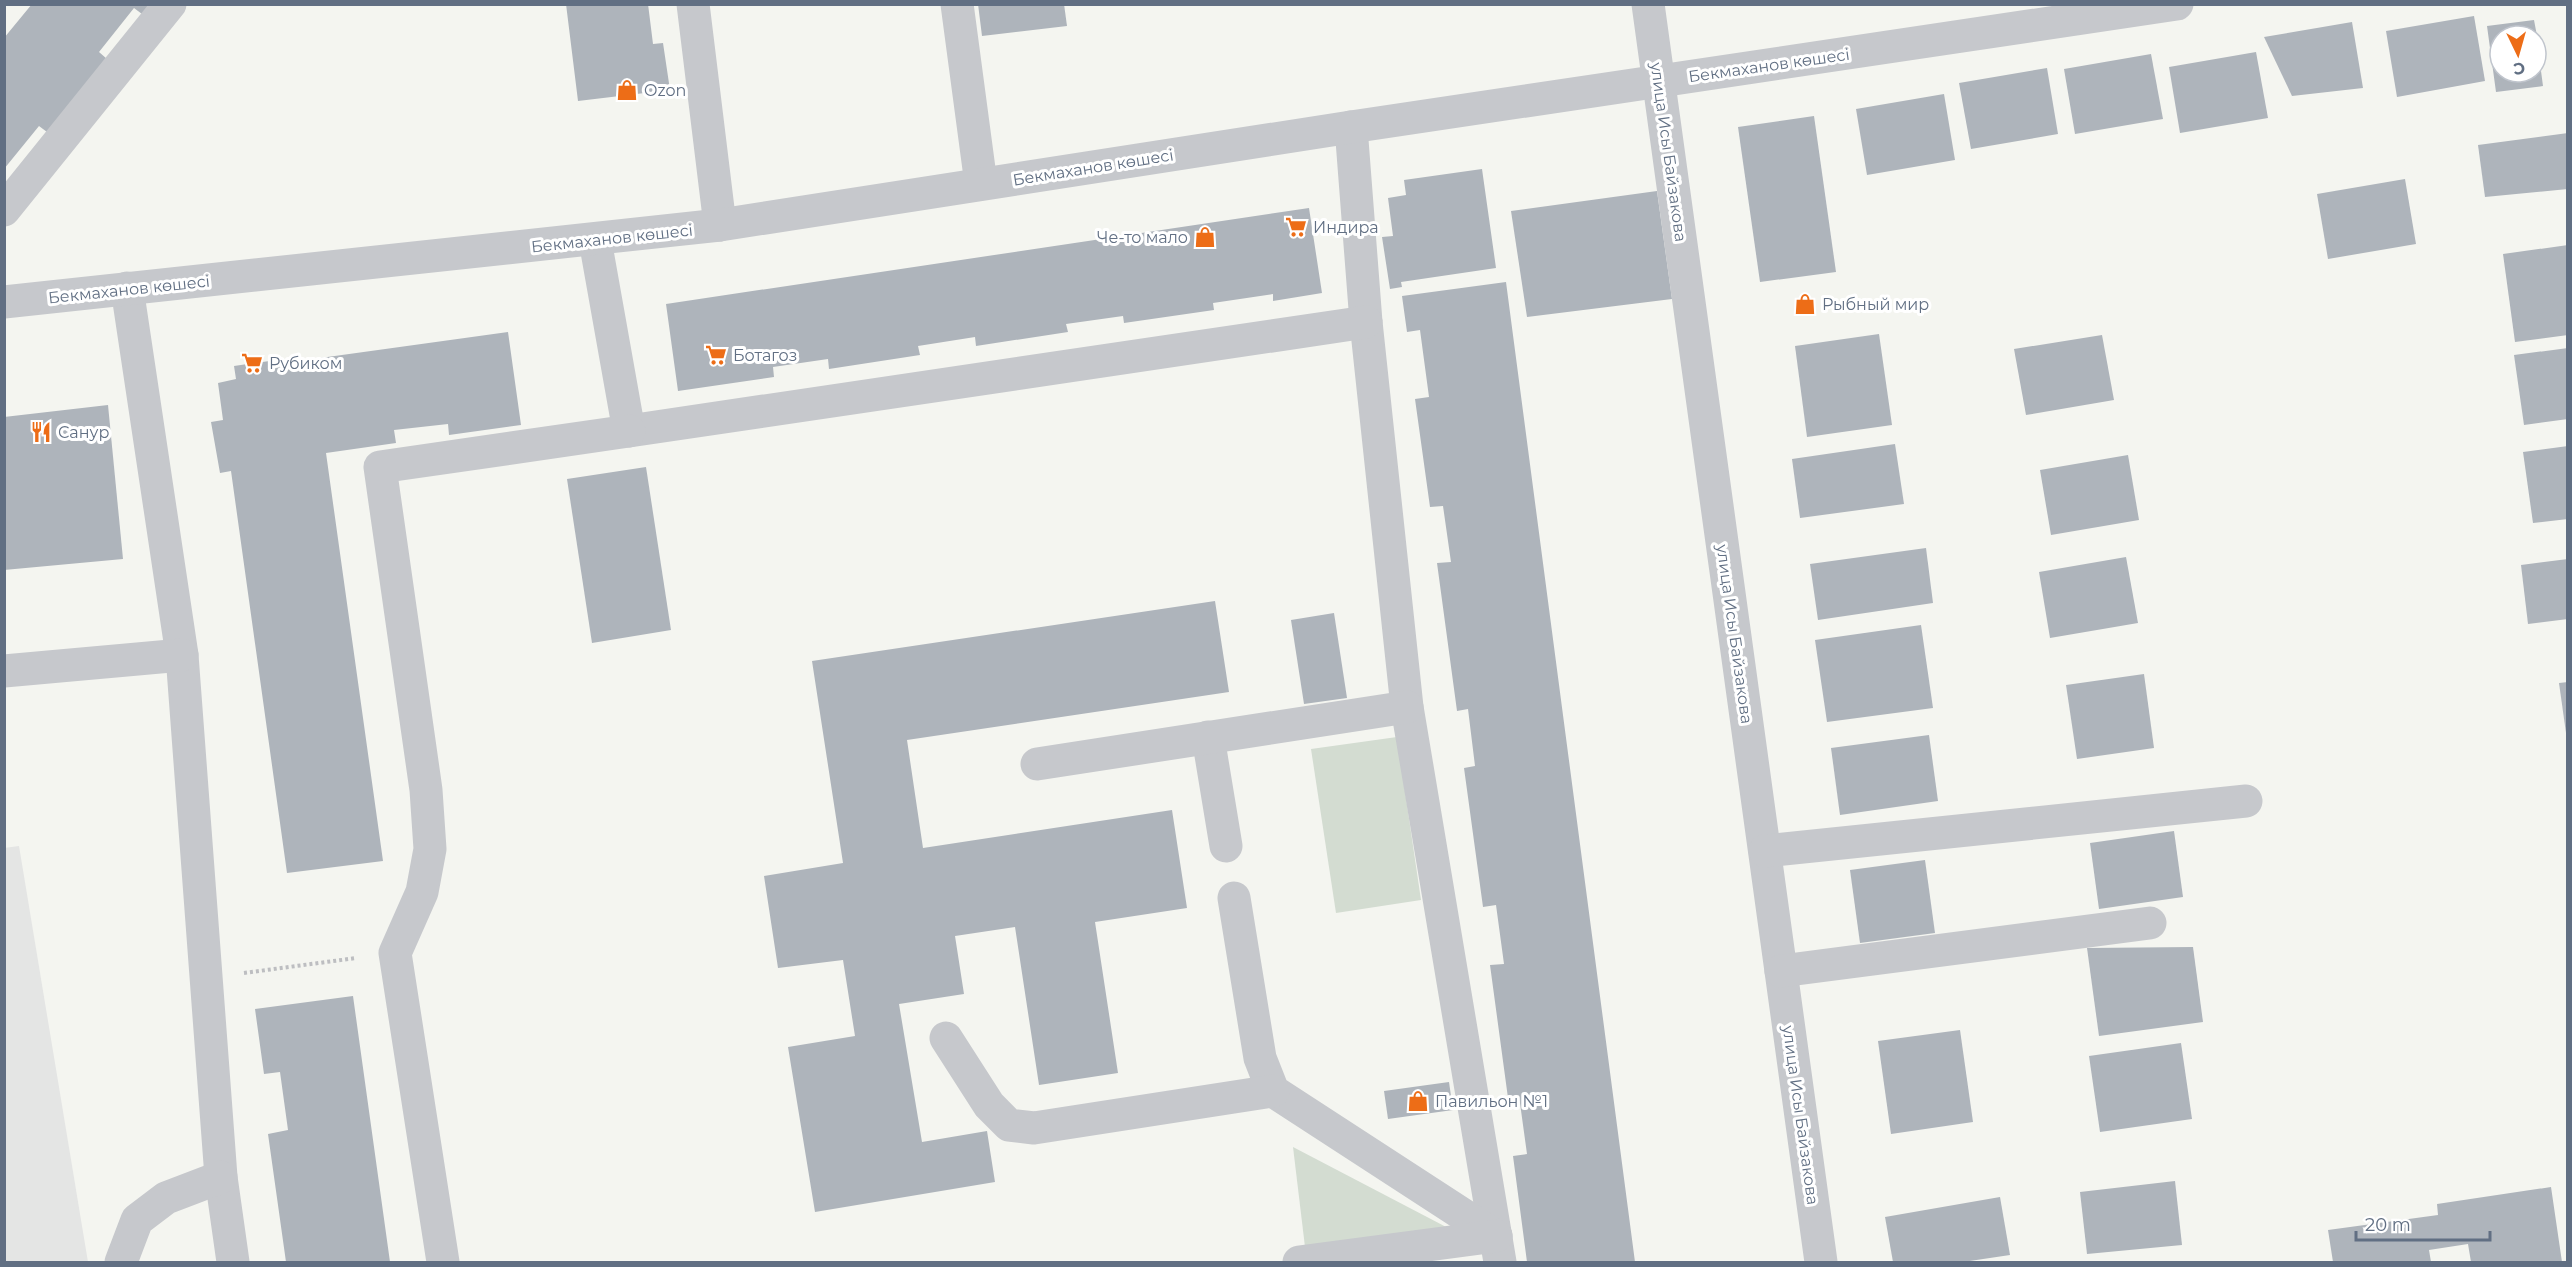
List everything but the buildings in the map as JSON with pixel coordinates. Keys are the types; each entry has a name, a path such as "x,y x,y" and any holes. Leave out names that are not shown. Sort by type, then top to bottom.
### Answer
{"street":[{"path":"4,210 170,4"},
{"path":"693,4 720,225"},
{"path":"957,4 981,184"},
{"name":"улица Исы Байзакова","path":"1648,4 1821,1263"},
{"name":"Бекмаханов көшесі","path":"4,302 720,225 1351,127 2177,4"},
{"path":"1351,127 1366,322 1407,707 1498,1249"},
{"path":"595,240 629,431"},
{"path":"127,288 182,655 221,1177 232,1263"},
{"path":"443,1263 395,952 422,892 430,849 426,790 380,467 1366,322"},
{"path":"4,671 182,655"},
{"path":"1037,764 1407,707"},
{"path":"1208,737 1226,846"},
{"path":"1765,851 2246,801"},
{"path":"1234,898 1260,1058 1273,1091 1498,1249"},
{"path":"1781,971 2150,923"},
{"path":"946,1038 989,1105 1009,1125 1034,1128 1273,1091"},
{"path":"121,1263 137,1220 166,1198 221,1177"},
{"path":"1299,1263 1498,1249"}],"path":[{"path":"205,979 395,952"}],"shaded area":[{"path":"1397,737 1421,900 1336,913 1311,749"},
{"path":"19,846 88,1262 5,1262 4,848"},
{"path":"1293,1147 1450,1229 1305,1247"}],"place":[{"name":"Ozon","path":"627,90"},
{"name":"Индира","path":"1296,227"},
{"name":"Че-то мало","path":"1205,237"},
{"name":"Рыбный мир","path":"1805,304"},
{"name":"Ботагоз","path":"716,355"},
{"name":"Рубиком","path":"252,363"},
{"name":"Санур","path":"41,432"},
{"name":"Павильон №1","path":"1418,1101"}]}
